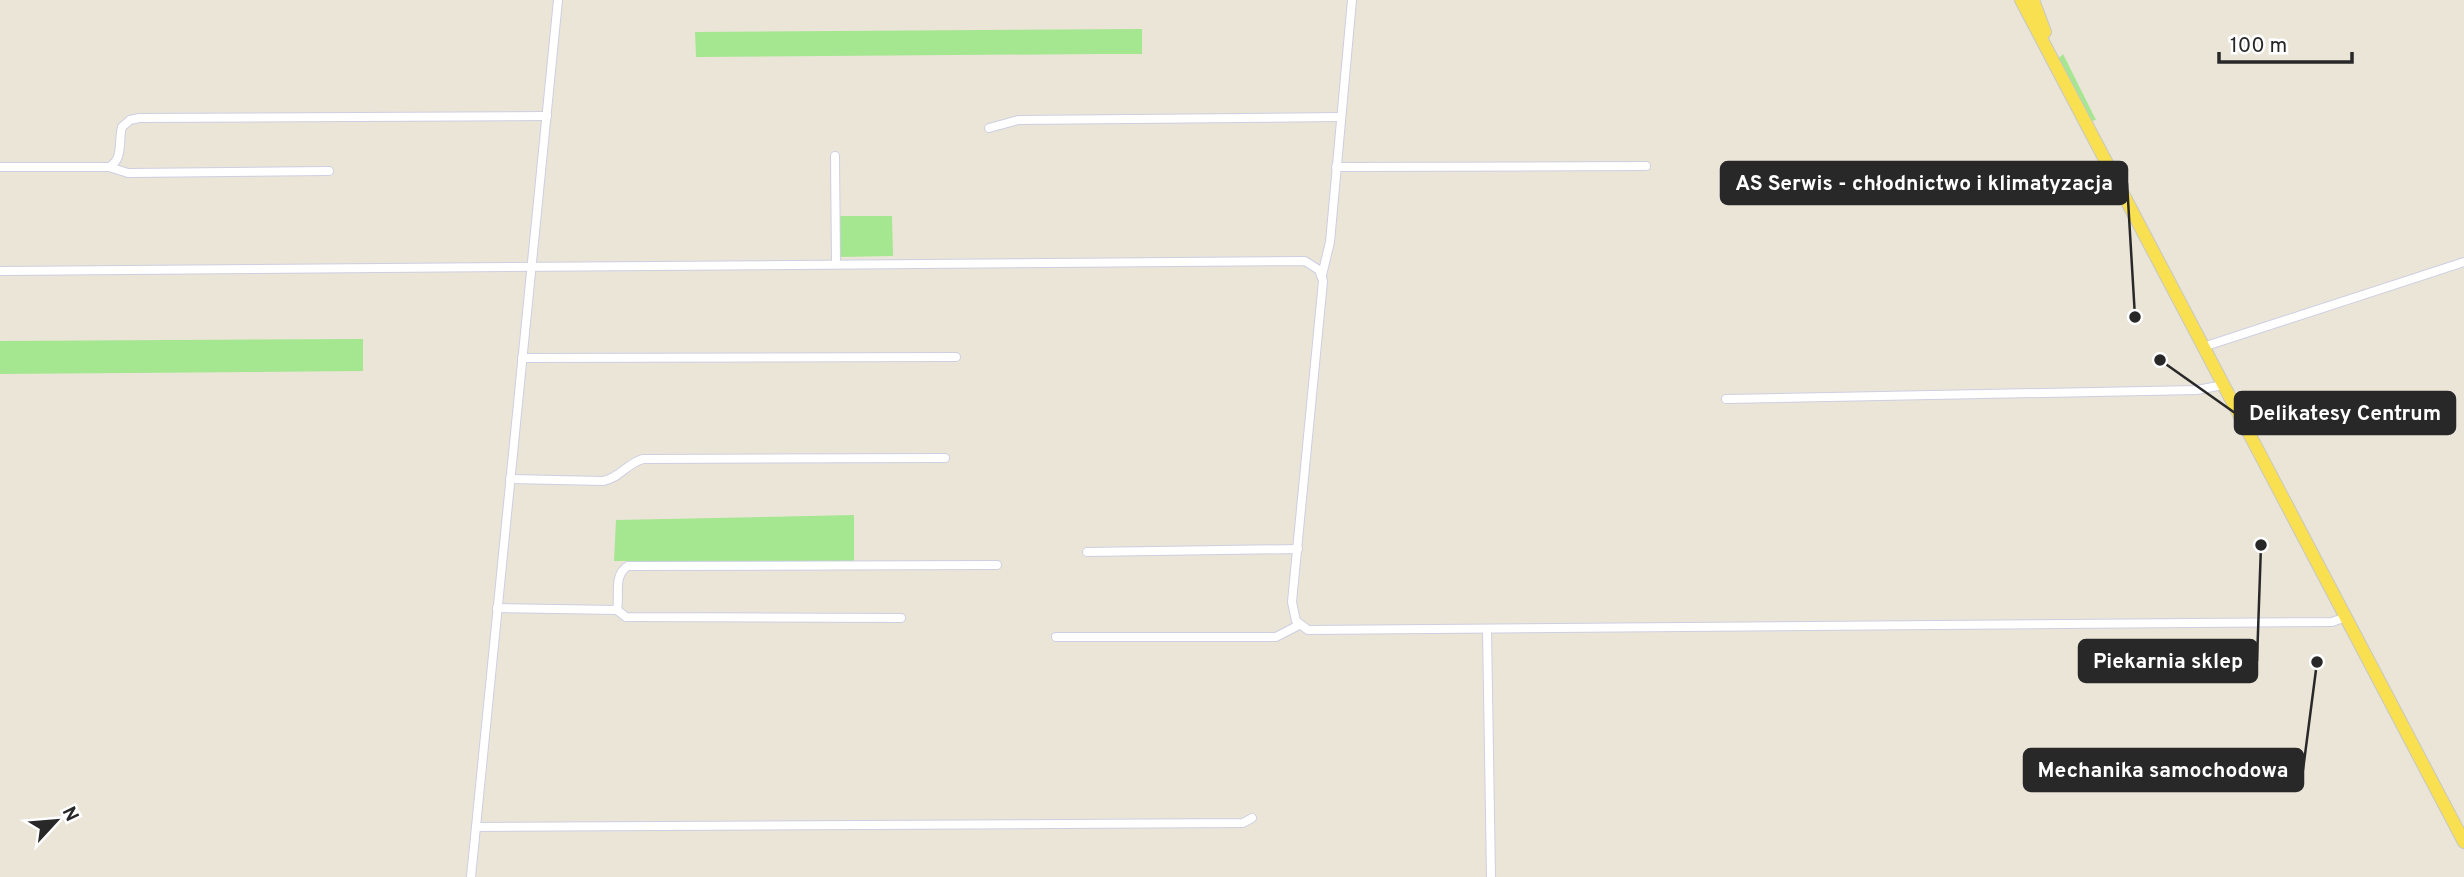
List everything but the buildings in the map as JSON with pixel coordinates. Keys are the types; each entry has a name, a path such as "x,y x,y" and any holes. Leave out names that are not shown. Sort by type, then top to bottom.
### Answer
{"main road":[{"path":"2021,0 2464,842"},
{"path":"2033,0 2064,82"}],"street":[{"path":"471,877 558,0"},
{"path":"1352,0 1330,242 1322,276 1292,609 1299,625 1314,631 2332,622 2346,617"},
{"path":"109,167 116,162 119,154 122,127 134,119 547,116"},
{"path":"989,128 1018,120 1340,117"},
{"path":"835,156 836,264"},
{"path":"1336,167 1646,166"},
{"path":"0,167 109,167 128,173 329,171"},
{"path":"0,271 1298,261 1311,263 1322,276"},
{"path":"2203,348 2284,319 2464,262"},
{"path":"522,358 956,357"},
{"path":"1727,399 2197,390 2223,384"},
{"path":"510,479 603,481 616,477 629,464 643,459 945,458"},
{"path":"1087,552 1298,549"},
{"path":"617,610 618,577 628,566 997,565"},
{"path":"497,608 617,610 626,617 901,618"},
{"path":"1056,637 1276,638 1299,625"},
{"path":"1487,629 1491,877"},
{"path":"476,827 1243,823 1252,818"}],"green space":[{"path":"1142,29 1142,54 696,57 695,32"},
{"path":"2063,54 2096,120 2091,121 2068,81 2059,58"},
{"path":"839,216 892,216 893,256 839,257"},
{"path":"363,339 363,371 0,374 0,341"},
{"path":"854,515 854,561 614,561 616,520"}],"place":[{"name":"AS Serwis - chłodnictwo i klimatyzacja","path":"2135,317"},
{"name":"Delikatesy Centrum","path":"2160,360"},
{"name":"Piekarnia sklep","path":"2261,545"},
{"name":"Mechanika samochodowa","path":"2317,662"}]}
